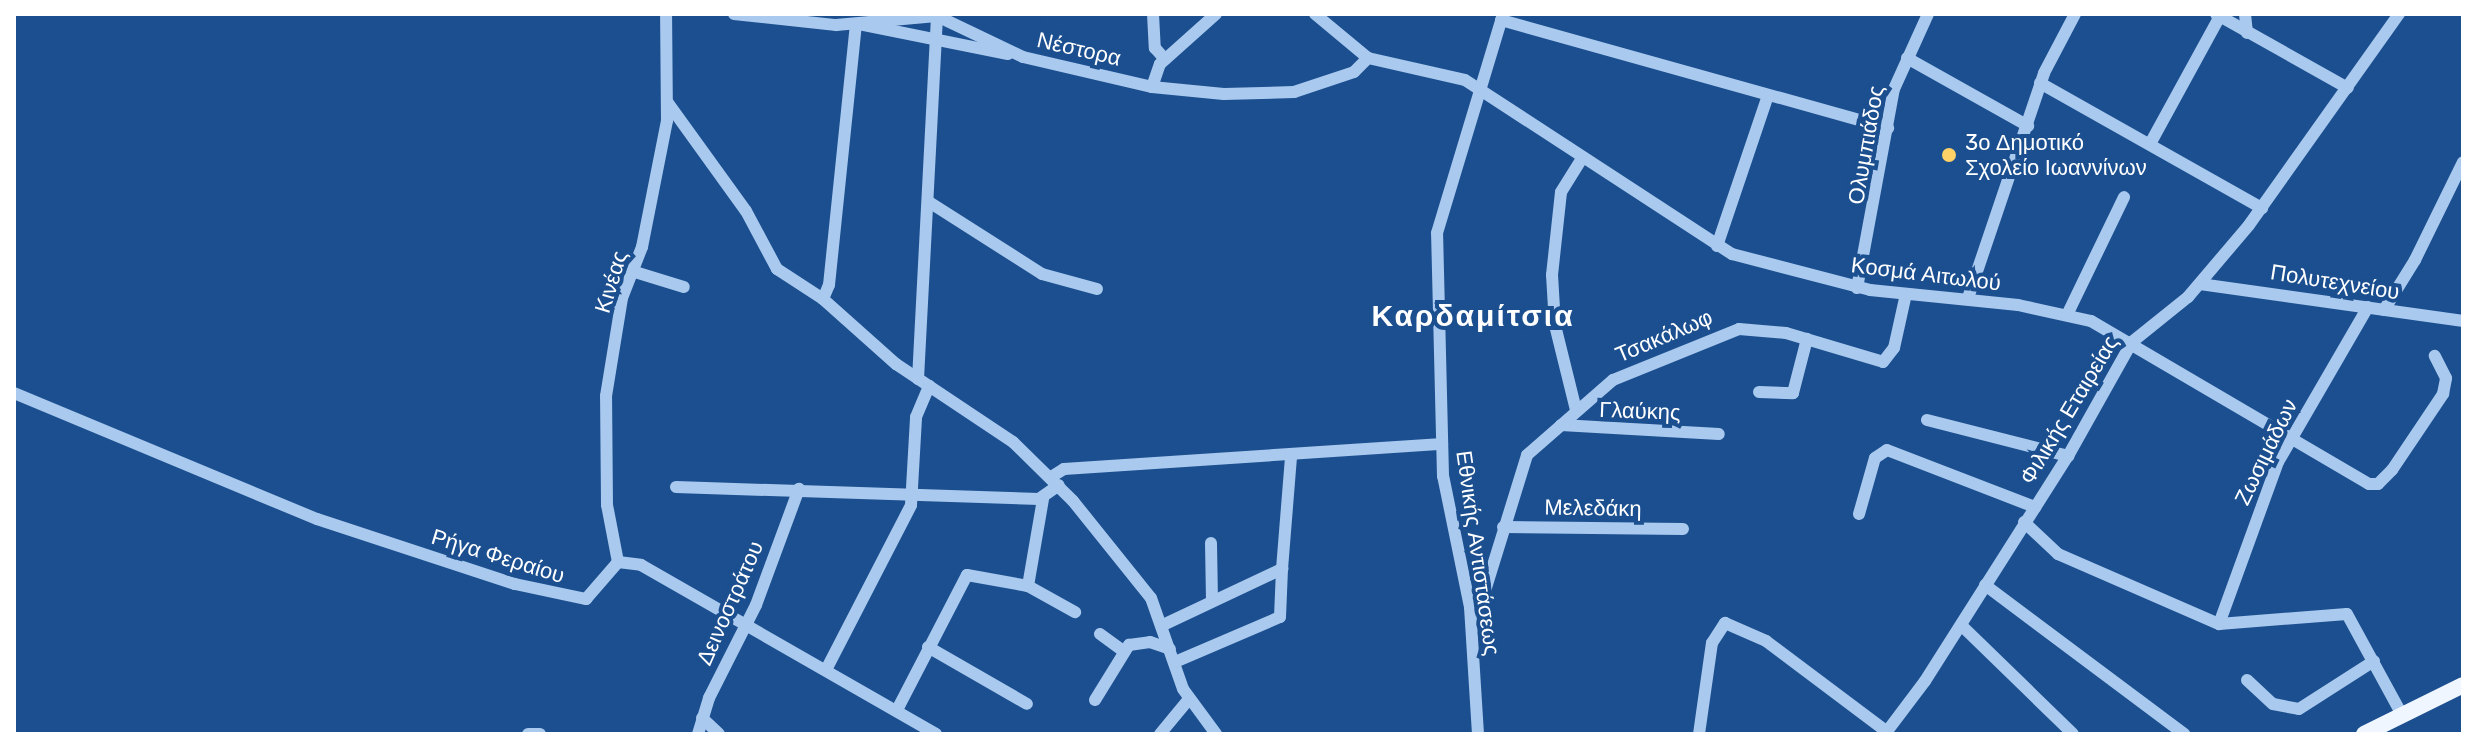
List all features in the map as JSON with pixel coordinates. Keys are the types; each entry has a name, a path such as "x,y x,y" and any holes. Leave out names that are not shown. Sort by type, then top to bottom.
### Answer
{"main road":[{"path":"2364,734 2463,685"}],"street":[{"name":"Κινέας","path":"618,562 607,505 606,396 622,298 635,272 668,103 666,14"},
{"path":"734,14 801,24 858,24 937,15 923,382 916,417 911,505 827,668"},
{"path":"1153,14 1155,48 1165,59"},
{"path":"1152,87 1165,59 1216,14"},
{"path":"1315,14 1368,58 1455,77 1479,89"},
{"name":"Ολυμπιάδος","path":"1857,288 1894,89 1928,14"},
{"path":"1968,298 2040,83 2075,14"},
{"path":"2245,14 2247,33"},
{"name":"Φιλικής Εταιρείας","path":"1886,733 1961,625 2068,456 2132,342 2200,284 2262,208 2399,14"},
{"name":"Νέστορα","path":"937,15 1023,57 1152,87 1290,93 1354,72 1368,58"},
{"path":"2150,144 2218,15 2348,88"},
{"path":"1502,17 1888,128"},
{"name":"Εθνικής Αντιστάσεως","path":"1478,734 1470,607 1447,511 1442,444 1437,233 1502,17"},
{"path":"823,299 829,285 858,24"},
{"path":"858,24 1023,57"},
{"path":"1907,58 2028,126"},
{"path":"2040,83 2262,208"},
{"name":"Κοσμά Αιτωλού","path":"1479,89 1717,246 1764,264 1857,288 1968,298 2067,315 2099,324 2378,484 2447,385 2435,356"},
{"path":"1717,246 1768,95"},
{"path":"668,103 746,211 768,259 823,299 923,382 998,430 1055,481 1145,590 1163,625 1189,699 1216,734"},
{"path":"1576,410 1555,325 1552,275 1561,192 1582,159"},
{"path":"2384,310 2415,260 2463,162"},
{"path":"2067,315 2124,197"},
{"path":"929,202 1042,274 1097,289"},
{"path":"635,272 684,287"},
{"name":"Πολυτεχνείου","path":"2200,284 2463,321"},
{"name":"Τσακάλωφ","path":"1470,607 1485,591 1525,459 1576,410 1618,377 1729,331 1762,329 1886,361 1906,294"},
{"name":"Ζωσιμάδων","path":"2219,624 2262,500 2293,436 2368,307"},
{"path":"1759,392 1793,393 1807,339"},
{"name":"Ρήγα Φεραίου","path":"14,393 317,519 515,584 586,599 618,562"},
{"path":"1927,420 2068,456"},
{"name":"Γλαύκης","path":"1561,425 1719,434"},
{"path":"1028,586 1043,499 1064,469 1442,444"},
{"path":"1859,514 1875,458 1887,450 2035,507"},
{"path":"1095,700 1123,651 1147,642 1173,655 1280,617 1291,456"},
{"path":"676,487 912,492 1043,499"},
{"name":"Δεινοστράτου","path":"698,734 702,718 747,624 799,489"},
{"path":"2024,522 2058,554 2219,624 2316,620 2347,614 2402,715"},
{"name":"Μελεδάκη","path":"1503,527 1683,529"},
{"path":"1211,543 1212,599"},
{"path":"618,562 653,570 827,668 936,734"},
{"path":"1163,625 1212,599 1282,569"},
{"path":"897,710 967,575 1028,586 1075,612"},
{"path":"1985,585 2184,734"},
{"path":"1699,734 1713,637 1725,623 1766,641 1886,733"},
{"path":"1961,625 2073,734"},
{"path":"1100,634 1123,651"},
{"path":"928,647 1027,704"},
{"path":"2247,680 2273,704 2299,709 2374,661"},
{"path":"1160,734 1189,699"},
{"path":"702,718 719,734"}],"place":[{"name":"3ο Δημοτικό Σχολείο Ιωαννίνων","path":"1949,155"}],"district":[{"name":"Καρδαμίτσια","path":"1473,316"}]}
